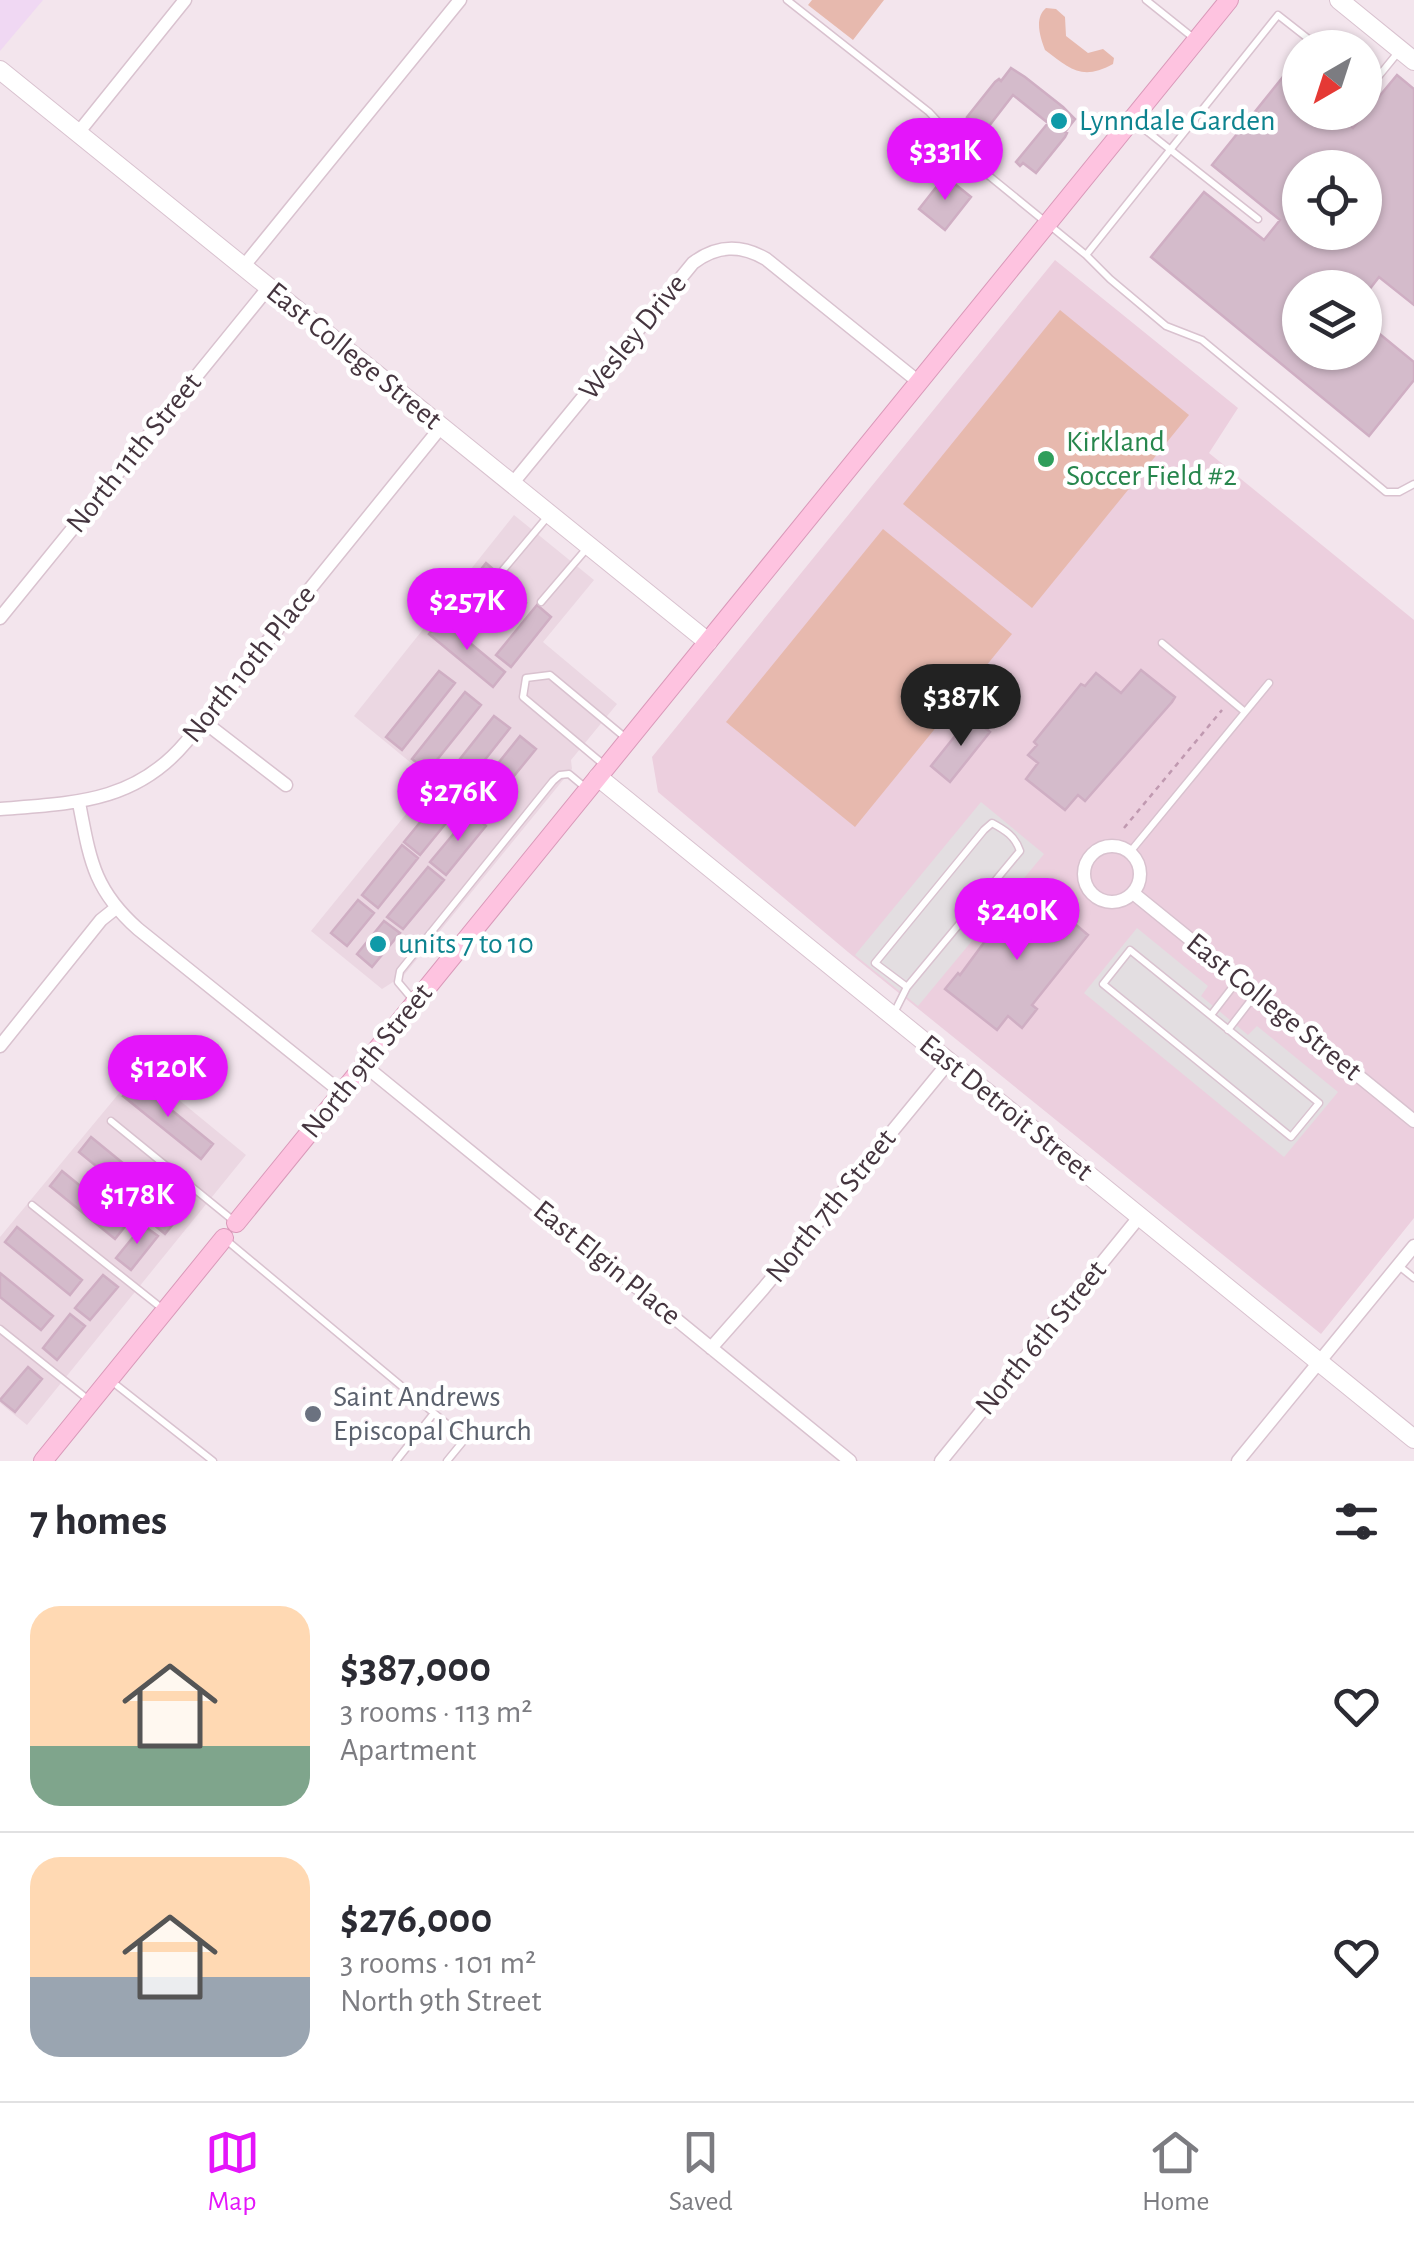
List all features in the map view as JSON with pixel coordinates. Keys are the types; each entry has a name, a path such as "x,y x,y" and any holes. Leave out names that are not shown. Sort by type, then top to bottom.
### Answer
{"main road":[{"name":"North 9th Street","path":"44,1461 1228,0"}],"street":[{"path":"78,132 186,0"},
{"path":"243,267 460,0"},
{"path":"1338,0 1407,55"},
{"name":"East College Street","path":"0,70 708,642"},
{"name":"Wesley Drive","path":"512,484 693,264 712,250 734,248 766,259 920,383"},
{"name":"North 11th Street","path":"0,618 268,288"},
{"name":"North 10th Place","path":"0,809 79,803 120,790 144,779 176,753 441,427"},
{"path":"203,721 286,784"},
{"name":"East Detroit Street","path":"598,778 1414,1438"},
{"path":"79,803 93,869 116,908 342,1092"},
{"path":"1114,846 1130,852 1140,868 1134,893 1125,900 1106,902 1090,892 1083,874 1097,849 1114,846"},
{"name":"East College Street","path":"1134,893 1414,1121"},
{"path":"0,1046 116,908"},
{"name":"North 7th Street","path":"711,1348 949,1062"},
{"name":"East Elgin Place","path":"364,1065 850,1461"},
{"name":"North 6th Street","path":"941,1461 1140,1216"},
{"path":"1238,1461 1414,1246"}],"lane":[{"path":"787,0 929,112 988,175 1166,326 1202,340 1386,492 1399,492 1414,484"},
{"path":"1146,0 1196,40"},
{"path":"1086,255 1278,14 1298,30"},
{"path":"1382,77 1407,55"},
{"path":"1132,119 1258,219"},
{"path":"502,570 550,514"},
{"path":"542,602 588,546"},
{"path":"1162,643 1245,712"},
{"path":"598,778 523,698 526,678 550,676 628,740"},
{"path":"1130,852 1270,683"},
{"path":"415,1002 398,982 400,970 554,781 569,774 598,778"},
{"path":"892,1016 906,987 1020,851 1016,840 992,823 875,963 906,987"},
{"path":"1130,950 1228,1030 1319,1103 1291,1137 1102,984 1130,950"},
{"path":"1211,1016 1239,979"},
{"path":"1228,1030 1257,993"},
{"path":"111,1121 465,1439 447,1461"},
{"path":"32,1205 164,1311"},
{"path":"1398,1265 1414,1278"},
{"path":"0,1329 92,1402"},
{"path":"110,1379 213,1461"},
{"path":"396,1461 434,1413"}],"path":[{"path":"1124,828 1231,700"}],"shaded area":[{"path":"0,0 43,0 0,51"},
{"path":"812,0 884,0 853,40 808,5"},
{"path":"1046,8 1056,9 1065,17 1066,36 1088,53 1103,49 1114,58 1113,64 1084,72 1045,50 1039,22"},
{"path":"1055,260 1238,408 1209,453 1414,620 1414,1218 1321,1334 848,952 658,792 652,757"},
{"name":"Kirkland Soccer Field #2","path":"1060,310 1189,415 1032,608 903,504"},
{"path":"514,515 594,580 543,642 617,704 571,760 572,769 404,975 382,989 311,931 433,781 354,716"},
{"path":"883,529 1012,634 855,827 726,722"},
{"path":"981,802 1044,854 918,1006 855,955"},
{"path":"1137,928 1208,986 1201,996 1248,1035 1257,1026 1338,1092 1284,1157 1084,993"},
{"path":"140,1068 246,1155 27,1425 0,1403 0,1237"}],"building":[{"name":"Lynndale Garden","path":"1011,68 1075,119 1036,173 1016,162 1048,123 1013,95 982,135 967,117"},
{"path":"1397,75 1414,89 1414,305 1382,279 1382,270 1282,270 1282,365 1151,257 1204,192 1264,240 1280,220 1212,165 1282,78 1282,130 1382,130 1382,93"},
{"path":"945,176 971,197 945,230 919,209"},
{"path":"1382,336 1414,362 1414,380 1369,436 1289,370 1382,370"},
{"path":"486,563 501,576 460,626 445,614"},
{"path":"505,586 526,603 514,618 493,601"},
{"path":"537,605 551,617 511,667 496,655"},
{"path":"441,619 505,672 493,687 429,634"},
{"path":"1141,670 1175,697 1085,801 1078,795 1065,810 1026,779 1038,763 1028,755 1037,745 1034,742 1081,684 1085,686 1096,673 1121,693"},
{"path":"439,671 455,683 402,750 386,737"},
{"path":"465,692 481,705 428,771 412,759"},
{"path":"494,716 510,728 457,795 441,783"},
{"path":"971,716 990,732 950,782 931,766"},
{"path":"520,736 536,749 482,815 467,802"},
{"path":"444,793 460,806 420,855 404,842"},
{"path":"471,813 486,826 446,875 430,862"},
{"path":"402,845 418,858 378,908 362,895"},
{"path":"428,867 444,880 403,929 387,917"},
{"path":"1015,897 1034,914 1045,900 1061,912 1064,909 1088,935 1032,1005 1037,1009 1022,1028 1008,1016 997,1030 945,989 960,975"},
{"name":"units 7 to 10","path":"358,900 374,913 347,946 331,933"},
{"name":"units 7 to 10","path":"384,921 400,933 372,967 357,954"},
{"path":"136,1081 213,1144 201,1159 123,1096"},
{"path":"91,1137 168,1200 156,1215 79,1152"},
{"path":"62,1171 127,1224 115,1239 50,1186"},
{"path":"178,1193 190,1203 165,1234 153,1224"},
{"path":"143,1225 158,1236 131,1270 116,1258"},
{"path":"17,1227 82,1280 70,1295 5,1242"},
{"path":"0,1273 53,1316 41,1330 0,1297"},
{"path":"103,1275 118,1287 90,1320 75,1308"},
{"path":"70,1314 85,1326 57,1360 43,1348"},
{"path":"28,1367 42,1379 15,1412 0,1400"}],"place":[{"name":"Lynndale Garden","path":"1059,121"},
{"name":"Kirkland Soccer Field #2","path":"1046,459"},
{"name":"units 7 to 10","path":"378,944"},
{"name":"Saint Andrews Episcopal Church","path":"313,1414"}]}
